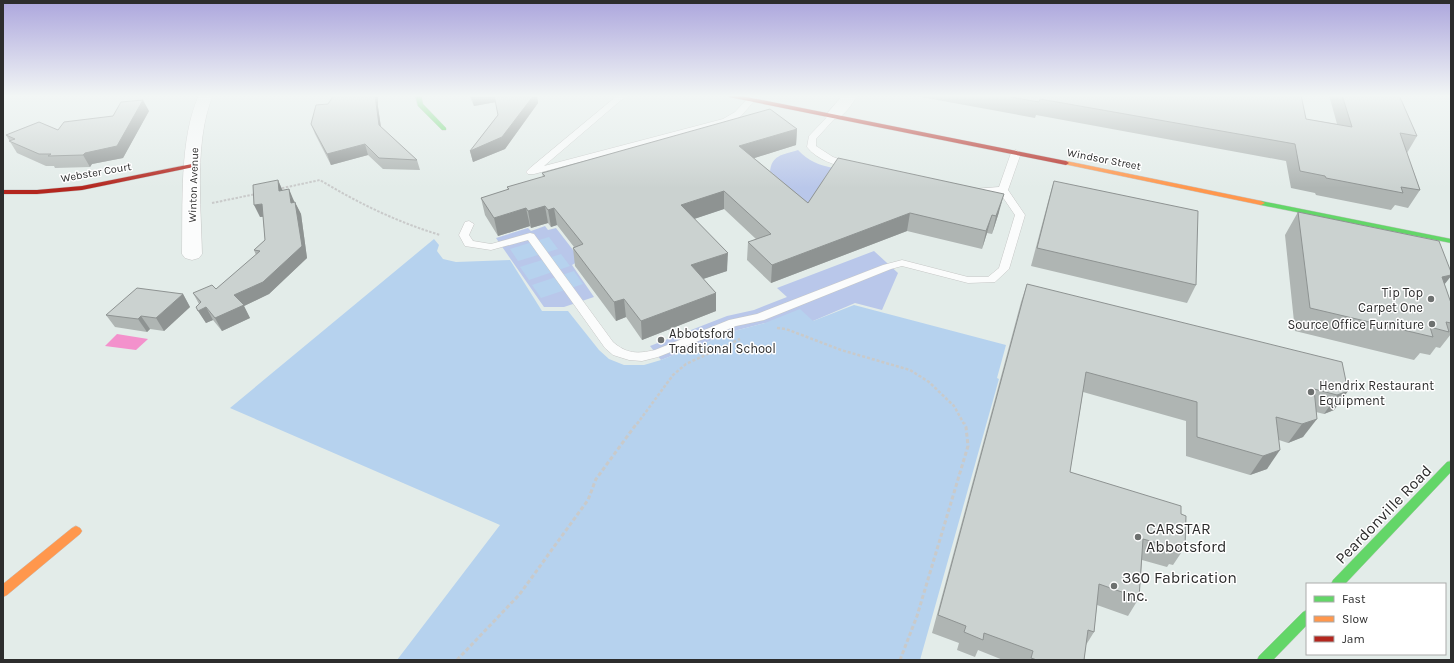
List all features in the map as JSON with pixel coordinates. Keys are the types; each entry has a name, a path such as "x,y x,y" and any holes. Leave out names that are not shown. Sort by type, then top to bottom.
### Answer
{"street":[{"name":"Winton Avenue","path":"192,254 192,166 197,126"},
{"path":"441,126 444,129"},
{"name":"Windsor Street","path":"882,126 1449,241"},
{"name":"Webster Court","path":"3,192 37,192 82,188 192,166"},
{"name":"Peardonville Road","path":"1338,583 1451,465"},
{"path":"3,591 76,530"},
{"path":"1264,660 1306,617"}],"lane":[{"path":"586,126 531,172 704,126"},
{"path":"824,126 812,138 811,147 818,154 830,160 859,167"},
{"path":"1003,190 1016,153"},
{"path":"962,190 969,192 1003,190"},
{"path":"469,224 464,235 469,244 491,247 530,236 609,345 617,352 629,356 642,357 658,353 733,323 760,317 887,267 902,263 968,280 991,280 1004,269 1020,214 1003,190"}],"path":[{"path":"275,190 320,180 345,196 414,227 440,235"},
{"path":"192,207 261,193"},
{"path":"773,327 786,329 841,350 910,370 929,382 954,406 966,427 968,446 917,616 900,660"},
{"path":"457,660 519,595 588,500 596,479 673,375 686,364 726,346 743,336"}],"shaded area":[{"path":"798,150 814,162 833,168 814,213 770,173 775,159"},
{"path":"545,226 548,230 556,228 577,255 574,257 577,262 572,265 594,297 564,307 544,307 496,238 528,228 531,231"},
{"path":"549,237 558,249 518,261 510,249"},
{"name":"Abbotsford Traditional School","path":"434,239 439,245 437,251 443,259 456,262 510,260 542,311 568,311 599,350 609,359 624,365 644,365 661,360 738,330 765,323 800,309 813,321 854,305 1006,345 997,378 999,379 920,660 397,660 500,525 230,408"},
{"path":"874,251 898,273 882,310 855,303 813,321 765,323 738,330 661,360 650,346 727,316 754,310 787,297 777,288"},
{"path":"561,254 570,266 529,280 520,267"},
{"path":"574,271 583,284 541,298 532,285"},
{"path":"117,334 148,339 136,350 105,346"}],"building":[{"path":"29,126 48,126 58,130 61,126 128,126 117,146 85,153 83,155 48,156 51,154 39,154 9,141 15,139 6,135"},
{"path":"312,126 380,126 417,160 379,158 365,144 327,154"},
{"path":"489,126 510,126 502,137 470,151"},
{"path":"710,126 793,126 797,129 739,146 808,203 838,158 1004,194 996,216 992,215 986,231 910,213 772,265 748,242 771,234 724,191 681,205 728,253 691,265 716,293 641,321 624,299 614,302 573,248 583,244 554,208 548,210 545,206 528,211 526,208 494,218 481,198 509,189 507,187 545,176 542,173"},
{"path":"1193,126 1413,126 1417,136 1400,133 1420,190 1401,187 1403,193 1326,178 1325,176 1300,171 1295,144"},
{"path":"278,180 279,191 289,189 291,203 295,202 302,246 263,282 234,295 244,305 215,318 206,307 198,311 196,307 201,302 193,293 212,285 216,289 260,251 254,250 265,240 262,204 254,205 253,185"},
{"path":"1054,181 1198,211 1196,285 1037,248"},
{"path":"1298,212 1439,241 1451,272 1451,275 1442,277 1451,303 1451,323 1446,322 1449,332 1430,327 1433,337 1310,308"},
{"path":"1027,284 1342,362 1348,391 1337,395 1314,389 1317,419 1302,424 1276,417 1280,450 1263,456 1197,437 1197,402 1086,372 1070,472 1181,506 1181,514 1186,516 1185,547 1179,545 1179,549 1143,539 1139,598 1099,584 1094,632 1088,630 1084,660 1037,660 1031,658 1033,651 984,633 983,640 964,632 966,626 938,615"},
{"path":"137,288 183,294 156,318 141,316 138,319 106,315"}],"traffic: fast":[{"path":"441,126 444,129"},
{"path":"1261,203 1451,241"},
{"path":"1338,583 1451,465"},
{"path":"1264,660 1306,617"}],"traffic: slow":[{"path":"1066,163 1261,203"},
{"path":"3,591 76,531"}],"traffic: jam":[{"path":"882,126 1066,163"},
{"path":"3,192 37,192 82,188 192,166"}],"place":[{"name":"Tip Top Carpet One","path":"1431,299"},
{"name":"Source Office Furniture","path":"1432,324"},
{"name":"Abbotsford Traditional School","path":"661,340"},
{"name":"Hendrix Restaurant Equipment","path":"1311,392"},
{"name":"CARSTAR Abbotsford","path":"1138,537"},
{"name":"360 Fabrication Inc.","path":"1114,586"}]}
